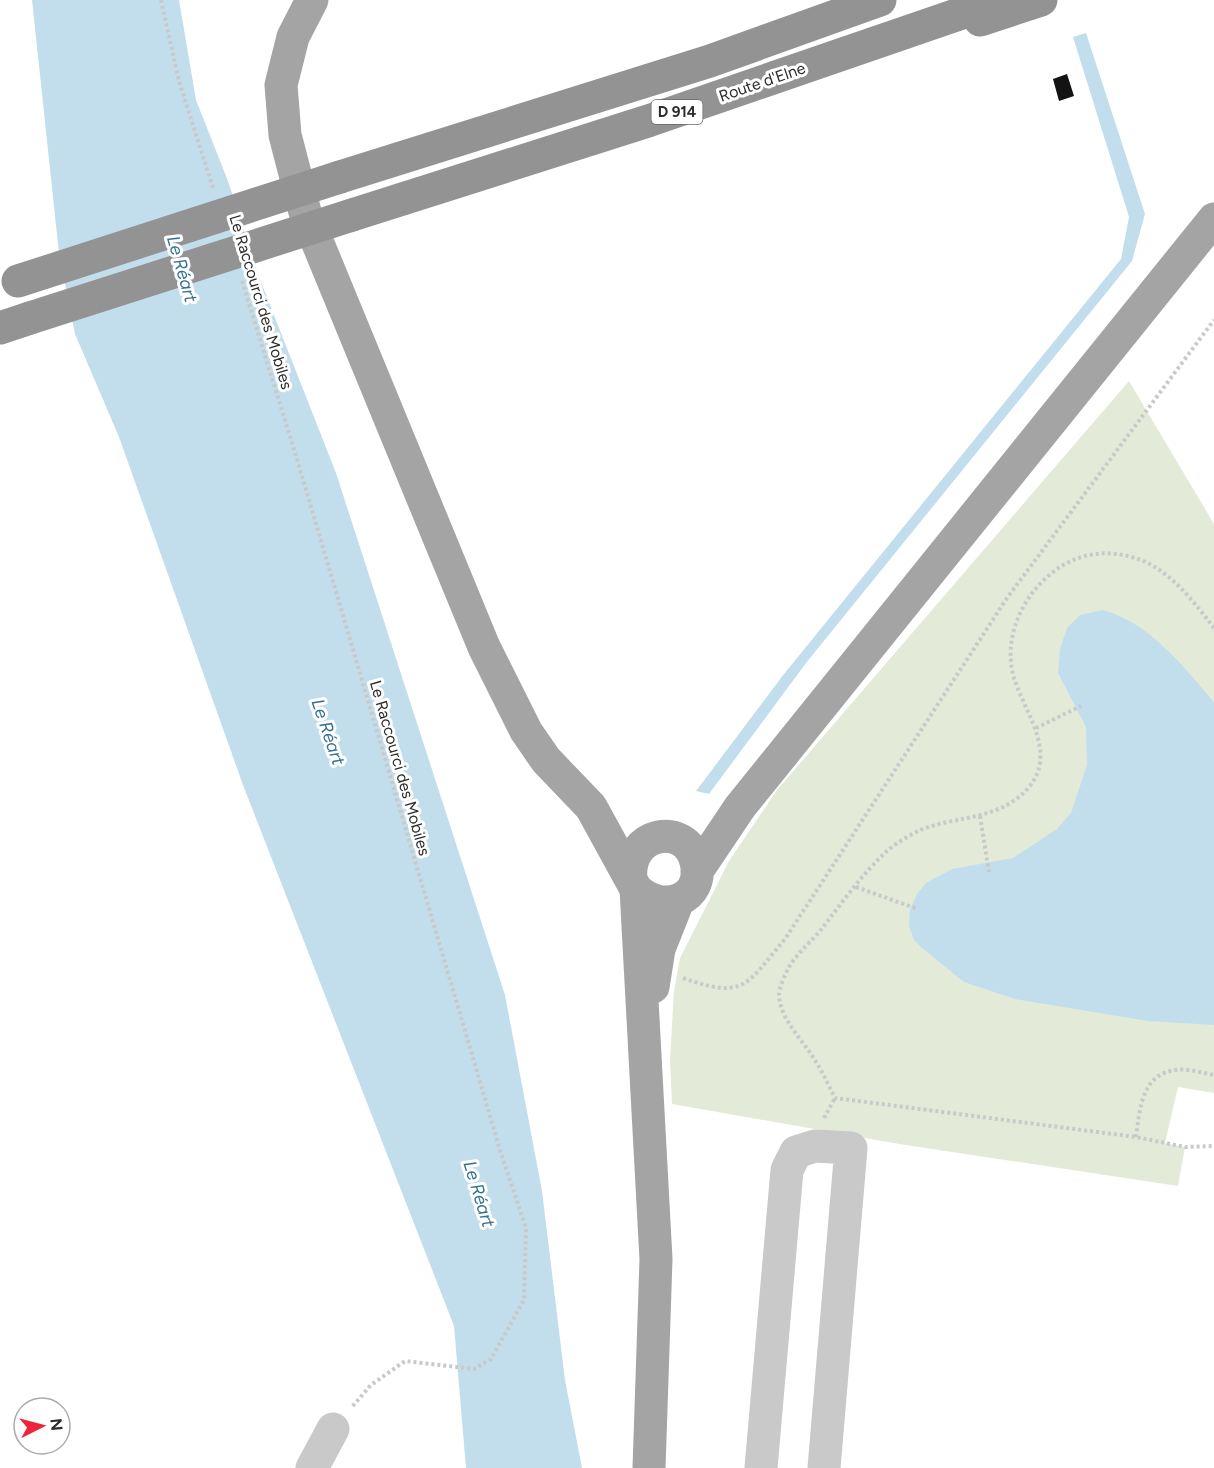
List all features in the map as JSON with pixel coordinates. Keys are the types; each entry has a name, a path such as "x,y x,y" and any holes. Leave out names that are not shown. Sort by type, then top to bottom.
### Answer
{"highway":[{"path":"347,175 829,0"},
{"name":"D 914","path":"9,284 710,61 880,0"},
{"name":"Route d'Elne","path":"0,328 774,79 1000,0"},
{"path":"774,79 1041,0"}],"main road":[{"path":"312,0 293,37 281,85 285,135 304,212 484,647 526,731 539,750 591,807 633,884 655,903 678,901"},
{"path":"643,1054 659,949 678,901 692,888 697,871 740,807 1214,219"},
{"path":"591,807 633,828 679,840 693,853 697,871"},
{"path":"649,1468 656,1259 632,857 647,840 663,837 740,807"}],"street":[{"path":"761,1468 787,1170 796,1152 815,1146 851,1148 824,1468"},
{"path":"312,1468 333,1429"}],"path":[{"path":"161,0 179,81 213,190"},
{"name":"Le Raccourci des Mobiles","path":"241,279 304,482 500,1150 525,1228 524,1300 491,1359 474,1369 405,1361 371,1385 333,1429"},
{"path":"659,949 677,953 672,975 718,988 739,988 752,978 785,939 1008,598 1214,320"},
{"path":"1214,628 1174,581 1142,560 1120,553 1099,553 1066,562 1041,581 1023,607 1014,627 1010,653 1014,680 1040,743 1040,765 1031,786 1013,803 980,816 938,824 916,832 888,850 788,969 779,994 785,1017 817,1062 835,1098 1136,1137 1185,1147 1214,1146"},
{"path":"1036,729 1081,706"},
{"path":"980,816 989,872"},
{"path":"856,887 918,909"},
{"path":"1136,1137 1142,1096 1152,1082 1162,1074 1178,1069 1214,1075"}],"green space":[{"path":"1129,381 1214,524 1214,1093 1178,1087 1165,1143 1185,1147 1178,1186 899,1144 672,1104 670,1060 674,991 680,958 729,861 777,790"}],"water":[{"name":"Le Réart","path":"32,0 179,0 196,100 228,181 259,277 336,473 505,995 542,1191 565,1380 582,1468 466,1468 454,1326 243,785 119,437 75,334 59,253"},
{"path":"1086,33 1145,214 1132,261 806,663 709,794 696,791 784,674 1121,259 1129,217 1073,37"},
{"path":"1103,610 1120,616 1151,635 1178,660 1214,702 1214,1025 1148,1021 1015,999 964,982 914,940 909,926 910,909 917,894 926,883 952,869 1013,858 1057,829 1071,813 1087,765 1086,727 1058,673 1060,649 1067,628 1080,615"}],"building":[{"path":"1067,74 1074,96 1059,101 1053,79"}]}
